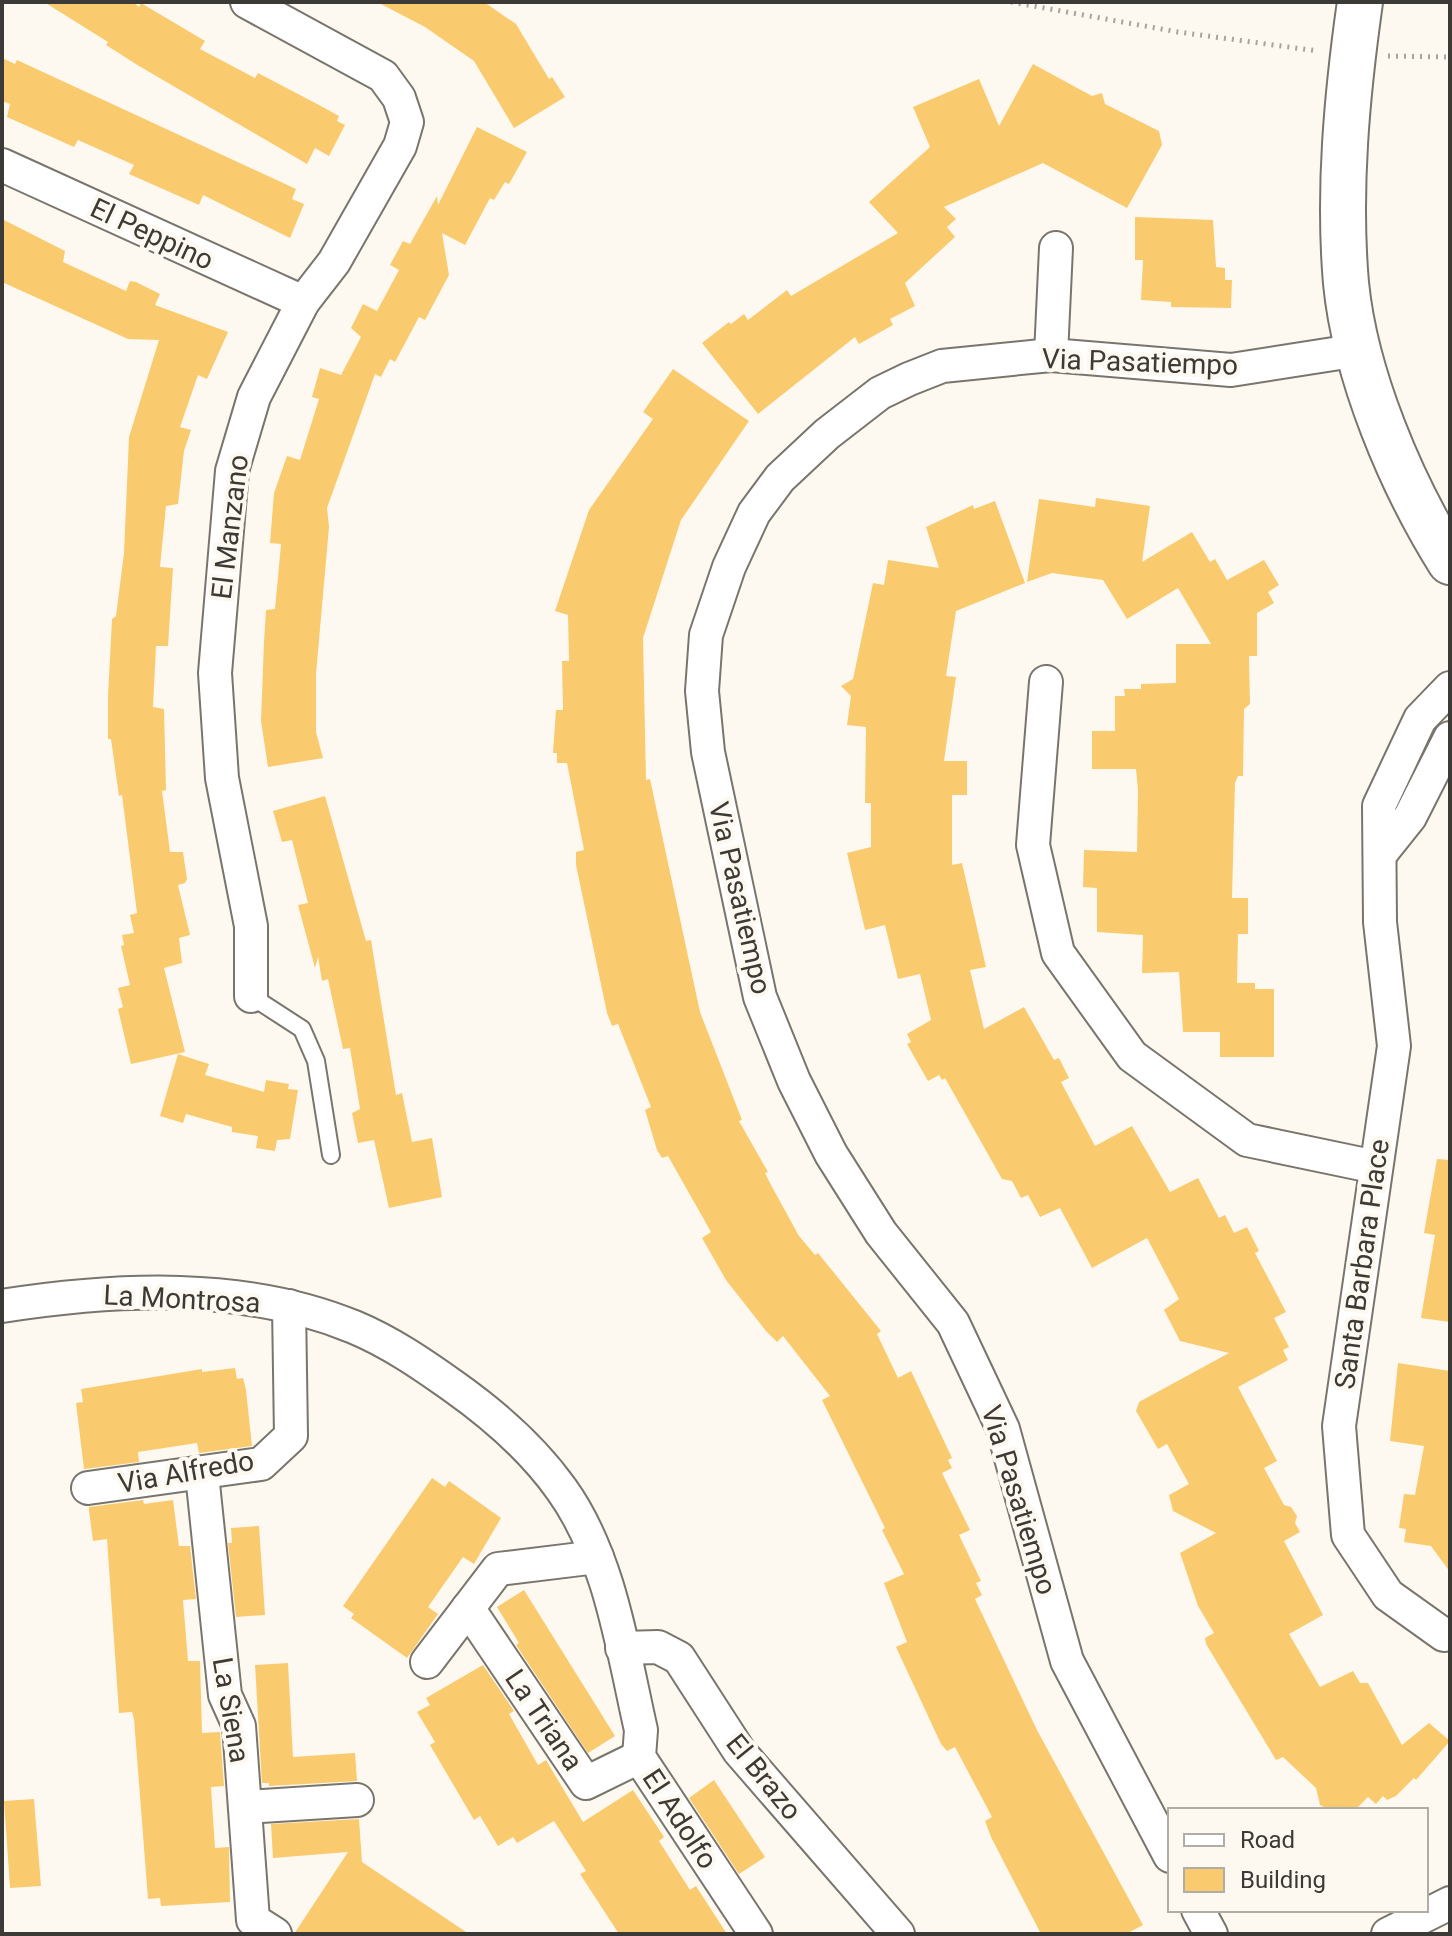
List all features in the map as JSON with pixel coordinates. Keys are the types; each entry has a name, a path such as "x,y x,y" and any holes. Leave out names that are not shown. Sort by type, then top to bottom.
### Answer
{"street":[{"name":"El Manzano","path":"247,2 383,76 399,98 407,122 400,146 334,262 303,302 254,397 232,471 215,673 222,778 251,926 251,996"},
{"path":"1360,2 1352,55 1343,185 1346,284 1359,350 1389,441 1426,524 1450,562"},
{"name":"El Peppino","path":"2,165 303,302"},
{"path":"1051,355 1056,248"},
{"name":"Via Pasatiempo","path":"1168,1852 1067,1661 1003,1429 953,1323 881,1233 831,1154 794,1081 760,997 708,752 702,691 706,635 729,567 754,513 780,478 827,434 880,393 909,379 942,366 1051,355 1231,370 1359,350"},
{"path":"1046,682 1033,845 1058,953 1132,1056 1247,1140 1376,1167"},
{"name":"Santa Barbara Place","path":"1444,1635 1388,1595 1348,1535 1339,1426 1394,1046 1380,922 1382,852 1379,806 1420,719 1450,688"},
{"path":"1382,852 1410,817 1450,738"},
{"path":"1402,758 1434,770"},
{"name":"La Montrosa","path":"2,1306 107,1292 240,1297 289,1306 354,1327 408,1354 474,1400 517,1437 563,1491 597,1557 622,1648"},
{"name":"Via Alfredo","path":"88,1488 261,1464 291,1436 289,1306"},
{"name":"La Siena","path":"202,1474 225,1695 239,1726 253,1920 275,1934"},
{"path":"427,1662 498,1569 597,1557"},
{"name":"La Triana","path":"468,1608 586,1783 639,1757"},
{"name":"El Brazo","path":"622,1648 658,1647 679,1658 739,1751 898,1934"},
{"name":"El Adolfo","path":"622,1648 641,1730 639,1757 756,1934"},
{"path":"245,1807 357,1800"},
{"path":"1388,1934 1450,1903"},
{"path":"1199,1912 1211,1934"}],"lane":[{"path":"251,996 302,1029 316,1061 331,1155"}],"path":[{"path":"1011,2 1178,32 1352,55 1450,57"}],"building":[{"path":"44,2 133,2 139,7 141,3 205,41 200,49 255,78 258,73 339,116 337,121 345,125 329,156 315,148 307,164 139,66 106,45 108,42"},
{"path":"377,2 484,2 516,24 549,79 552,77 565,97 514,128 474,61 425,27"},
{"path":"2,58 15,64 17,60 296,189 292,199 304,204 290,238 203,195 199,205 129,174 134,165 78,140 74,147 7,117 10,104 2,101"},
{"path":"1033,64 1092,96 1102,93 1105,104 1159,131 1162,145 1127,208 1043,163 944,207 956,219 947,227 955,237 905,283 915,306 890,319 893,325 859,344 855,337 758,414 702,343 729,322 731,324 744,314 748,320 787,290 791,296 898,233 869,202 930,147 913,107 979,79 999,126"},
{"path":"477,127 527,152 509,184 505,182 494,200 490,198 465,245 442,233 449,275 425,320 419,317 395,362 390,359 381,377 375,374 327,508 329,527 316,674 316,732 323,758 268,767 261,721 264,642 266,610 275,609 281,544 270,543 274,493 287,456 300,460 319,399 312,397 320,368 341,375 361,337 351,328 363,304 377,311 399,270 390,265 403,241 410,244 437,196 438,205"},
{"path":"1135,217 1213,220 1216,267 1225,268 1225,280 1232,280 1231,308 1171,307 1171,302 1141,300 1143,260 1135,260"},
{"path":"2,219 65,251 63,262 126,291 130,281 136,282 160,294 155,305 228,332 207,379 198,375 180,427 191,430 184,451 178,504 166,506 160,567 173,568 168,646 156,646 153,707 164,709 166,790 162,791 170,852 183,852 187,879 178,885 190,935 179,938 182,963 164,968 185,1052 131,1064 118,1009 123,1007 118,988 130,985 121,946 124,945 122,935 134,933 130,915 137,913 122,795 119,796 111,739 108,739 108,696 112,619 116,616 124,553 129,437 159,340 128,339 2,282"},
{"path":"673,369 749,421 681,520 643,638 646,780 650,779 700,1012 742,1120 739,1121 799,1236 815,1255 818,1253 881,1331 877,1334 898,1378 911,1371 952,1458 948,1460 952,1468 942,1473 970,1530 959,1535 981,1581 976,1583 982,1595 975,1599 1037,1730 1143,1925 1126,1934 1041,1934 991,1837 985,1821 992,1817 955,1747 947,1751 941,1744 896,1647 907,1642 884,1583 904,1574 882,1530 885,1528 822,1400 830,1396 783,1336 777,1342 726,1280 702,1238 711,1232 668,1156 662,1158 657,1150 645,1110 651,1107 618,1024 612,1026 607,1013 576,865 576,852 584,850 567,763 557,763 557,753 553,753 556,710 563,710 562,661 569,661 568,615 555,611 589,510 653,419 643,412"},
{"path":"1096,498 1150,506 1142,562 1192,532 1210,562 1215,559 1227,580 1264,560 1279,585 1268,592 1274,603 1257,613 1257,656 1249,656 1250,704 1244,709 1243,776 1238,776 1235,783 1232,898 1248,898 1248,934 1238,934 1237,983 1255,983 1255,989 1274,989 1274,1057 1220,1057 1220,1032 1183,1032 1179,972 1142,973 1143,935 1097,932 1097,888 1083,887 1084,850 1137,852 1138,790 1136,769 1092,769 1092,731 1115,731 1115,696 1125,696 1124,689 1141,689 1141,684 1176,683 1176,644 1211,644 1178,588 1127,619 1103,580 1052,573 1027,582 1039,499 1095,507"},
{"path":"995,501 1025,583 956,611 946,676 956,677 944,761 967,761 967,795 952,795 952,865 962,863 986,967 970,970 984,1029 1024,1007 1054,1060 1059,1058 1069,1078 1061,1082 1095,1146 1132,1126 1170,1192 1198,1178 1219,1218 1225,1215 1234,1233 1247,1227 1259,1251 1255,1253 1286,1312 1274,1318 1289,1347 1283,1350 1288,1360 1238,1387 1277,1461 1264,1468 1284,1505 1291,1507 1297,1516 1295,1523 1300,1532 1284,1541 1323,1615 1289,1634 1320,1687 1353,1671 1360,1683 1368,1683 1402,1745 1429,1723 1450,1741 1416,1780 1414,1778 1396,1796 1387,1800 1383,1796 1376,1804 1368,1797 1357,1808 1326,1808 1320,1805 1316,1788 1283,1757 1276,1760 1206,1644 1205,1638 1214,1633 1198,1606 1180,1553 1216,1533 1173,1511 1169,1495 1189,1484 1167,1444 1158,1449 1136,1411 1139,1402 1229,1353 1180,1341 1164,1310 1179,1299 1147,1238 1092,1268 1060,1208 1040,1217 1028,1195 1021,1198 1012,1181 1002,1179 945,1078 942,1080 939,1075 928,1081 907,1044 911,1042 907,1034 931,1020 920,974 898,979 885,925 865,930 847,853 871,847 871,803 865,803 866,727 847,725 851,696 841,686 853,679 873,583 884,585 888,560 939,568 926,527 973,505 974,509"},
{"path":"325,796 366,941 371,940 396,1095 402,1093 412,1142 432,1138 442,1197 389,1208 374,1140 358,1143 352,1113 360,1109 350,1048 343,1049 328,979 322,981 318,957 315,968 298,905 308,903 292,840 282,842 273,811"},
{"path":"178,1054 209,1064 205,1075 264,1092 266,1080 289,1084 288,1089 298,1090 290,1139 277,1140 275,1151 256,1148 258,1136 232,1132 232,1127 186,1114 183,1123 160,1116"},
{"path":"1437,1159 1450,1160 1450,1322 1421,1318 1435,1235 1424,1233"},
{"path":"1398,1363 1450,1371 1450,1572 1431,1546 1404,1542 1406,1529 1399,1528 1404,1494 1415,1495 1424,1446 1390,1441"},
{"path":"235,1368 237,1379 243,1378 246,1390 252,1446 199,1453 197,1443 138,1452 139,1462 84,1469 76,1403 83,1402 81,1389 202,1369 202,1372"},
{"path":"432,1478 445,1487 449,1481 501,1518 474,1564 463,1557 428,1607 438,1614 407,1658 351,1618 354,1614 343,1606"},
{"path":"143,1500 144,1504 173,1500 179,1546 190,1546 196,1599 183,1600 188,1661 200,1661 202,1733 220,1732 224,1786 211,1787 215,1848 229,1847 230,1902 161,1906 160,1898 148,1899 134,1719 132,1712 119,1713 107,1539 93,1541 89,1511 89,1507"},
{"path":"259,1526 265,1615 236,1617 228,1543 232,1543 231,1528"},
{"path":"524,1590 615,1736 588,1753 516,1645 519,1643 497,1607"},
{"path":"288,1663 293,1757 355,1753 357,1781 269,1786 269,1783 262,1783 255,1665"},
{"path":"483,1665 514,1711 509,1714 538,1765 546,1760 583,1822 633,1790 664,1837 659,1841 690,1890 696,1886 727,1934 619,1934 580,1874 586,1871 554,1821 517,1843 513,1837 498,1846 480,1816 474,1820 430,1745 435,1742 417,1712 430,1705 426,1698"},
{"path":"714,1780 765,1857 739,1874 689,1798"},
{"path":"34,1799 41,1886 10,1888 4,1801"},
{"path":"359,1819 362,1862 469,1934 294,1934 348,1852 273,1858 271,1824"}]}
